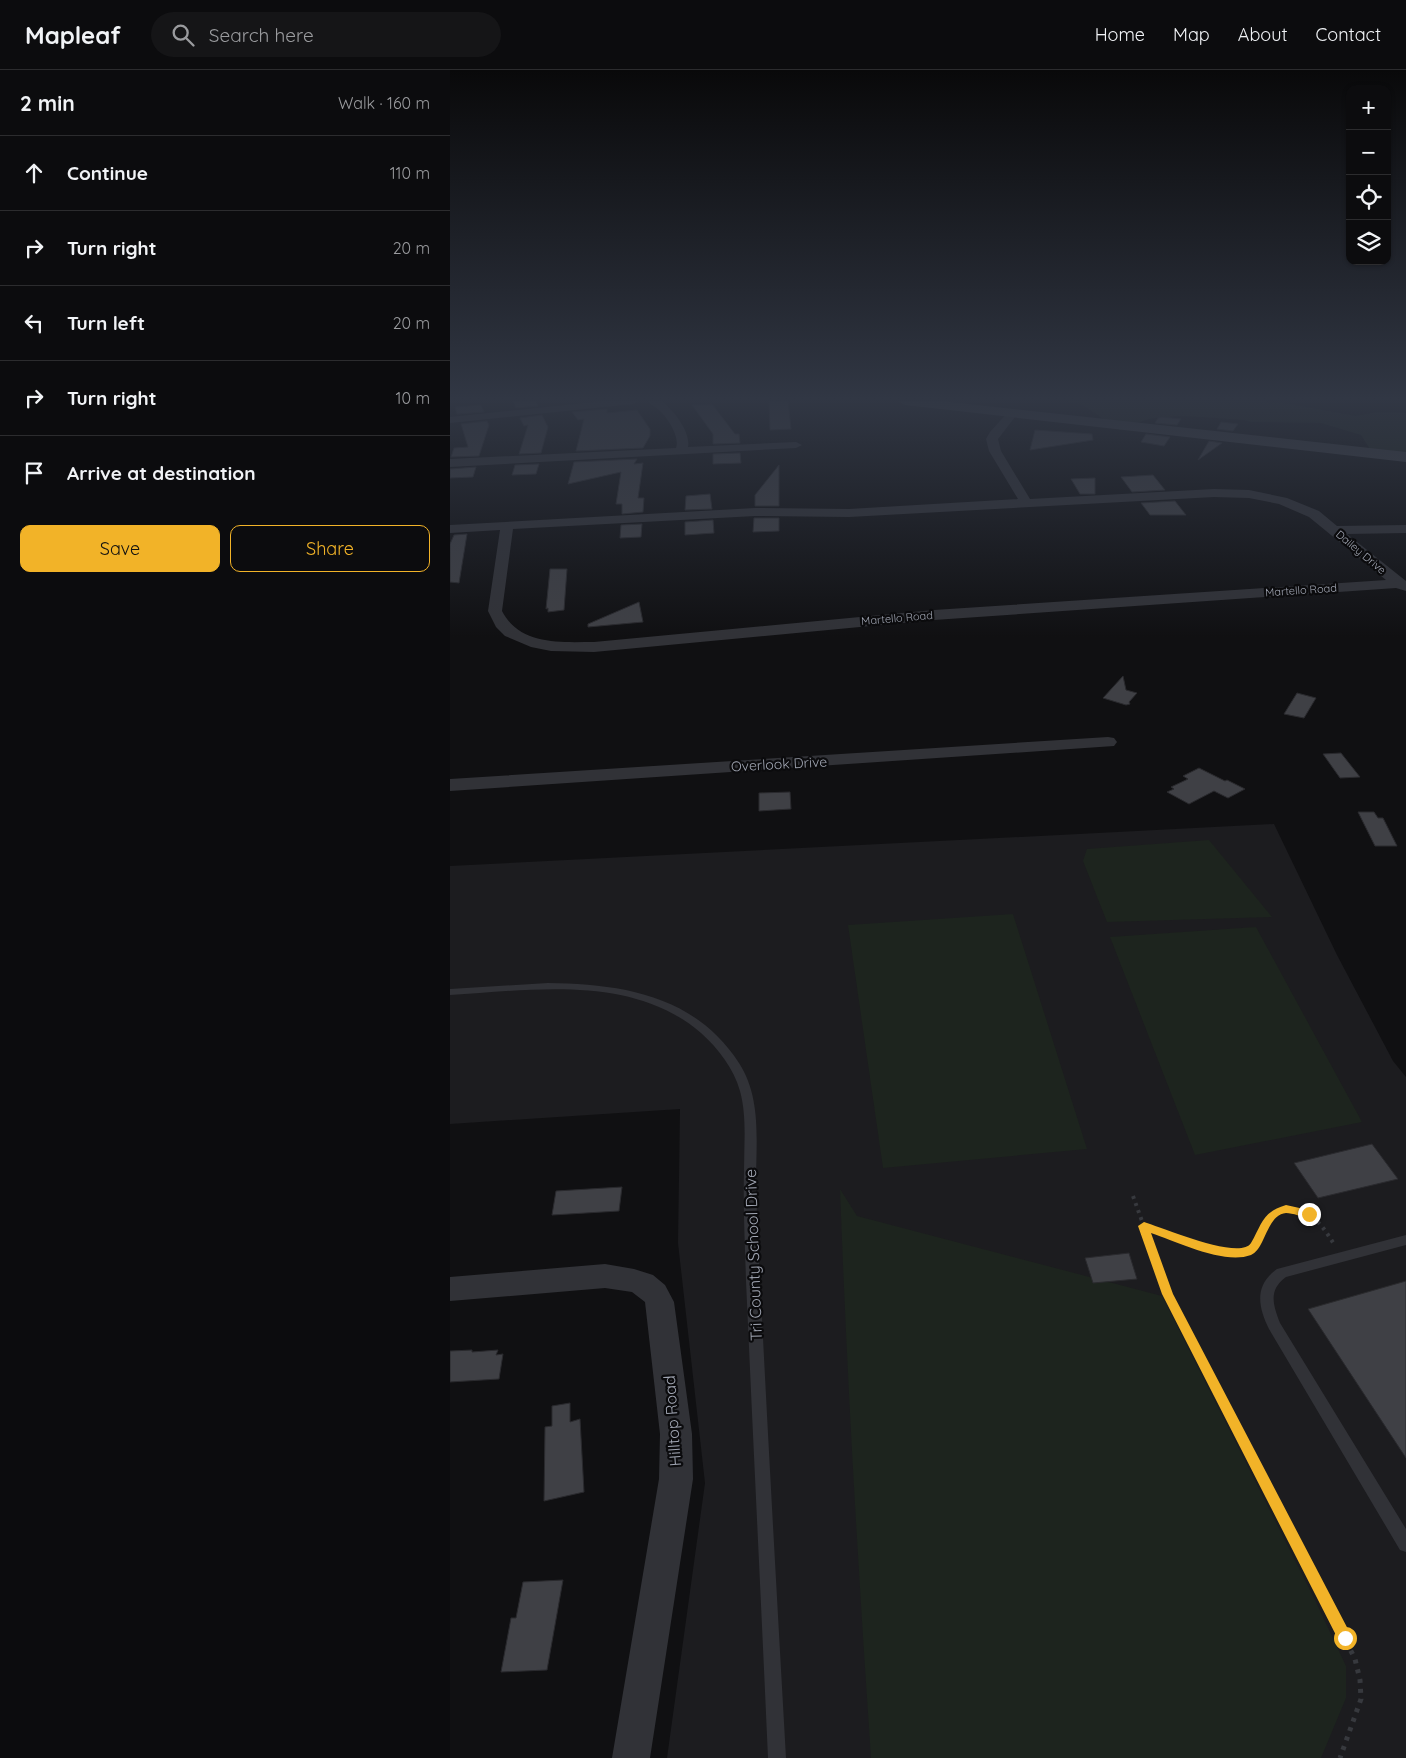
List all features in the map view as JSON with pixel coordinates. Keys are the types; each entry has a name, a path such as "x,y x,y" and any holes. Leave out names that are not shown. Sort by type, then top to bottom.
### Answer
{"street":[{"path":"1012,480 1026,502"},
{"name":"Dailey Drive","path":"450,529 755,512 849,513 1214,493 1248,494 1282,501 1303,508 1336,530 1380,569 1403,586"},
{"name":"Martello Road","path":"507,526 495,611 498,621 502,628 520,638 563,647 603,646 934,615 1403,586"},
{"path":"1336,530 1406,529"},
{"name":"Overlook Drive","path":"450,785 1108,742"},
{"name":"Hilltop Road","path":"450,1290 605,1276 643,1283 658,1294 663,1322 677,1456 673,1506 631,1758"}],"lane":[{"name":"Tri County School Drive","path":"450,992 581,987 654,1000 689,1018 705,1031 724,1052 742,1081 748,1101 752,1251 777,1758"},
{"path":"1406,1240 1282,1272 1273,1278 1265,1296 1267,1308 1274,1325 1406,1544"}],"path":[{"path":"1133,1196 1168,1294 1355,1659 1360,1680 1361,1699 1340,1758"},
{"path":"1144,1226 1219,1251 1234,1253 1249,1251 1254,1247 1269,1219 1277,1212 1286,1209 1309,1214 1318,1221 1343,1257"}],"shaded area":[{"path":"1274,824 1337,955 1393,1061 1406,1077 1406,1758 667,1758 705,1483 678,1243 680,1109 450,1124 450,866"},
{"path":"1209,840 1272,917 1107,922 1083,861 1087,849"},
{"path":"1013,914 1087,1149 883,1168 848,925"},
{"path":"1256,927 1362,1122 1195,1155 1110,937"},
{"path":"840,1189 857,1216 1162,1296 1315,1600 1346,1666 1346,1698 1321,1758 871,1758 853,1474"}],"building":[{"path":"569,480 587,480 568,484"},
{"path":"620,480 641,480 638,498 644,498 643,512 622,514 622,504 616,504"},
{"path":"767,480 779,480 779,506 755,506 755,495"},
{"path":"1071,480 1095,480 1095,494 1080,494"},
{"path":"1123,480 1157,480 1165,490 1132,492"},
{"path":"710,494 712,509 685,510 686,496"},
{"path":"1175,501 1186,515 1150,515 1141,503"},
{"path":"754,518 779,518 779,531 753,532"},
{"path":"713,520 714,533 685,535 685,522"},
{"path":"642,524 641,537 620,538 621,525"},
{"path":"467,534 459,583 450,582 450,544 454,535"},
{"path":"550,569 567,569 564,610 548,612 548,608 546,609"},
{"path":"639,602 643,622 588,627 588,624"},
{"path":"1123,676 1126,690 1137,693 1129,702 1130,704 1126,705 1103,698"},
{"path":"1297,693 1316,698 1304,718 1284,714"},
{"path":"1341,753 1360,777 1340,778 1323,754"},
{"path":"1199,768 1245,789 1228,798 1214,791 1189,804 1167,792 1174,789 1171,787 1188,779 1183,776"},
{"path":"790,792 791,809 759,811 759,793"},
{"path":"1358,812 1374,812 1378,818 1383,818 1397,846 1375,846"},
{"path":"1372,1144 1398,1179 1318,1198 1294,1163"},
{"path":"622,1187 619,1211 552,1215 556,1191"},
{"path":"1129,1253 1137,1279 1093,1283 1085,1258"},
{"path":"1406,1281 1406,1458 1308,1309"},
{"path":"472,1350 472,1352 498,1350 496,1355 503,1354 499,1379 450,1382 450,1351"},
{"path":"570,1403 570,1422 580,1419 584,1492 544,1501 545,1427 552,1426 552,1406"},
{"path":"563,1580 547,1670 501,1672 511,1618 516,1618 523,1582"}],"route":[{"path":"1309,1214 1286,1209 1277,1212 1264,1226 1254,1247 1249,1251 1234,1253 1219,1251 1144,1226 1168,1294 1345,1638"}]}
